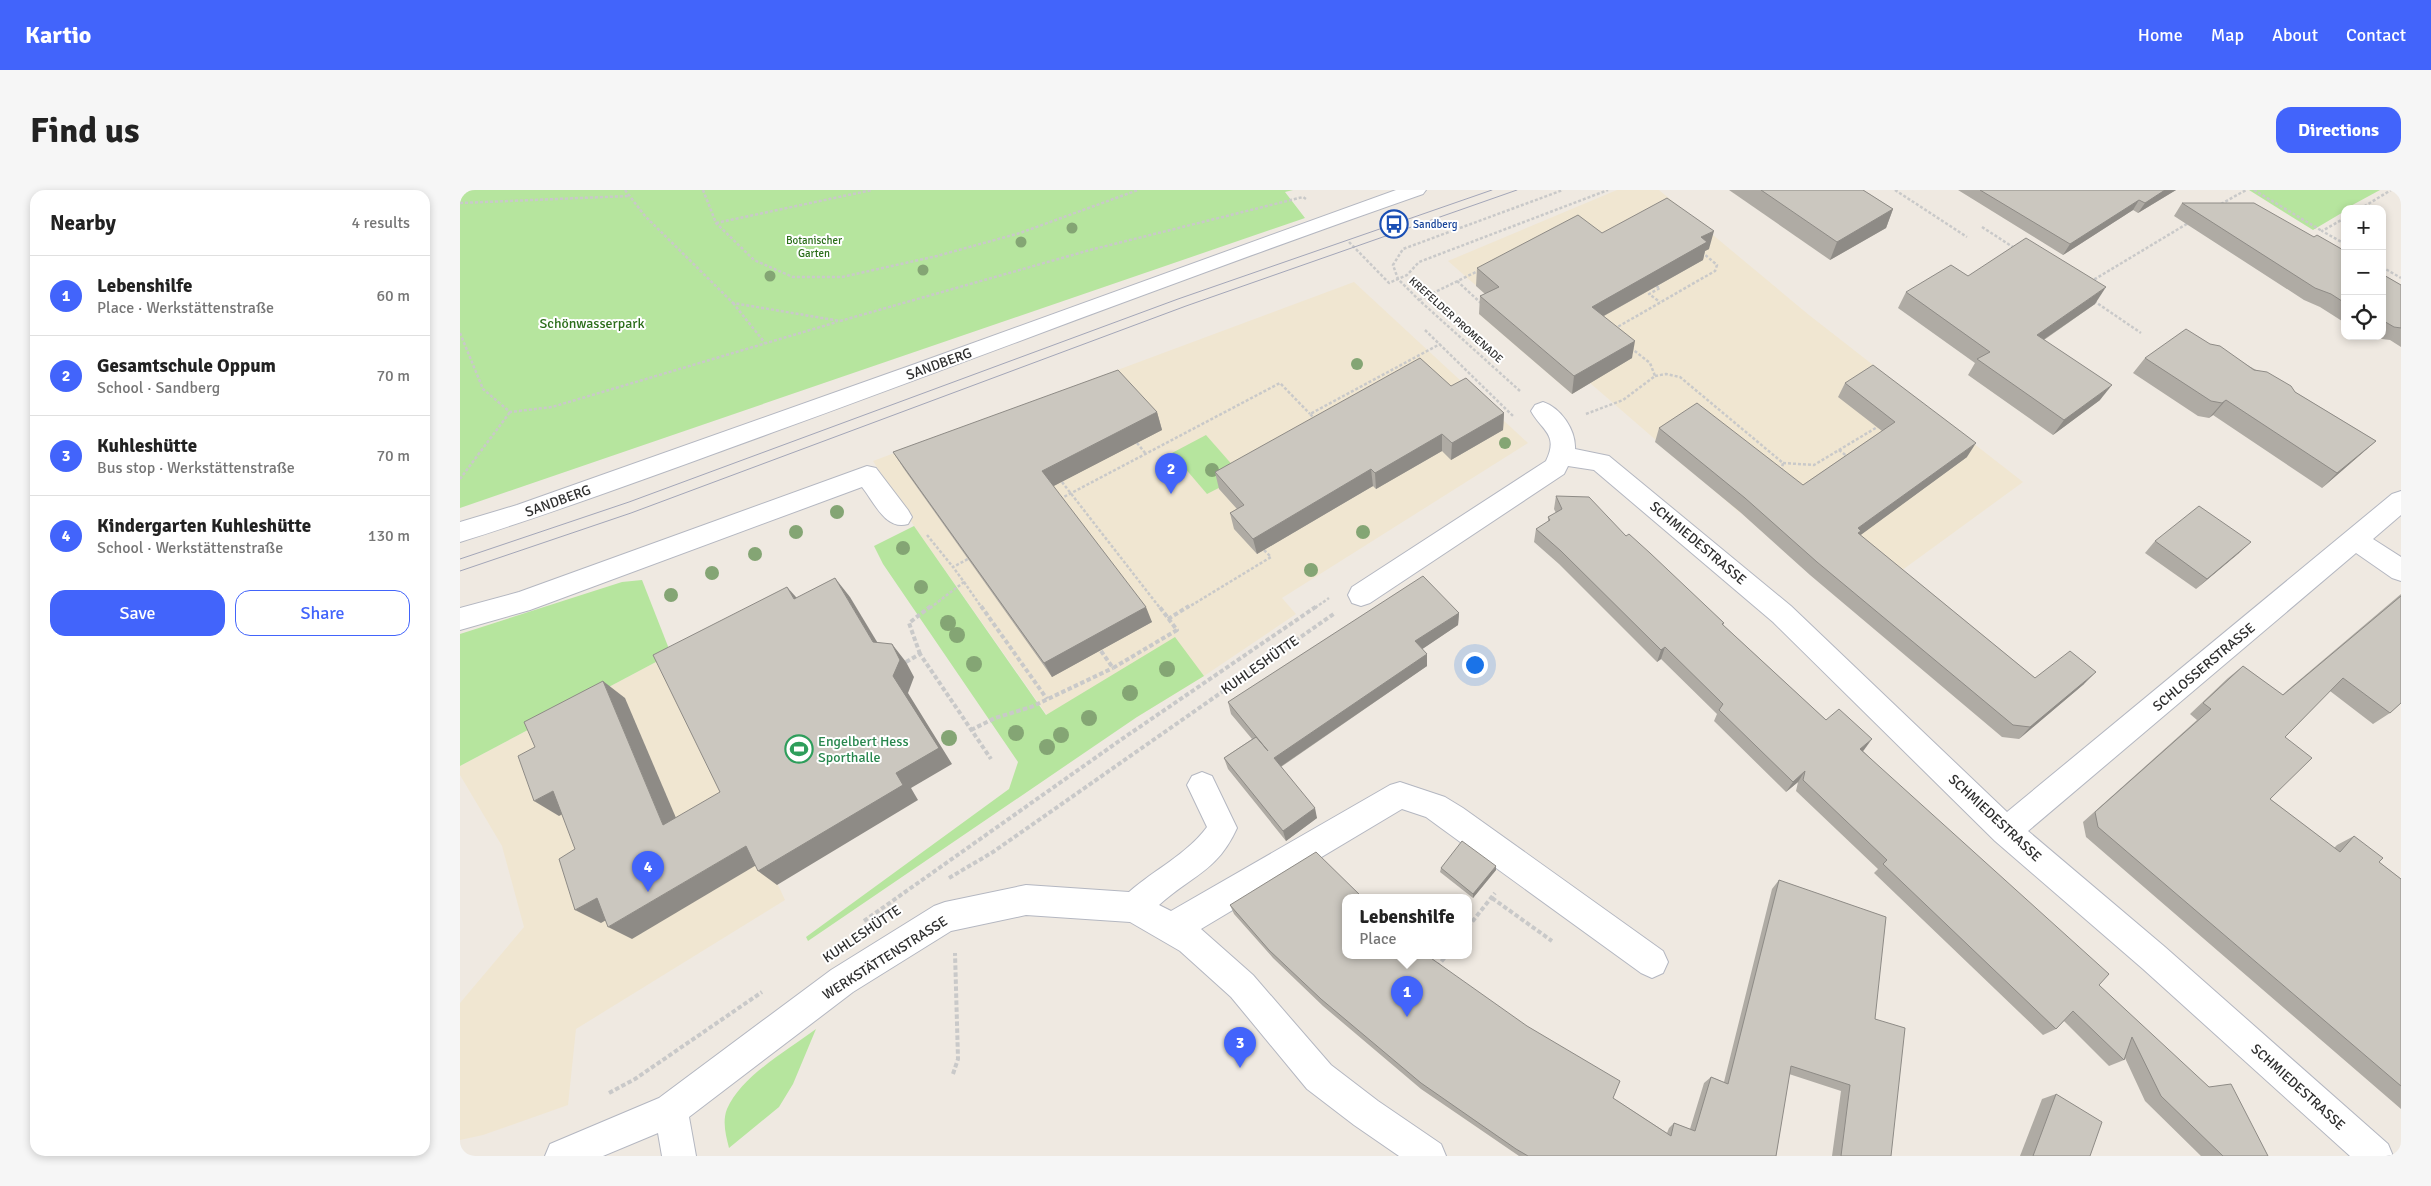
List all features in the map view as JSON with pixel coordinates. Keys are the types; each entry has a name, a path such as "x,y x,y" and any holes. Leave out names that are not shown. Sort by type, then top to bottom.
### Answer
{"street":[{"name":"SANDBERG","path":"460,532 522,514 923,370 1331,218 1416,190"},
{"path":"1361,595 1555,466 1562,456 1564,449 1563,435 1557,425 1543,411"},
{"name":"SCHMIEDESTRASSE","path":"1562,456 1600,462 1782,614 2006,831 2154,958 2376,1156"},
{"path":"460,619 548,593 867,475 899,517"},
{"name":"SCHLOSSERSTRASSE","path":"2006,831 2401,501"},
{"path":"2356,540 2401,571"},
{"path":"1134,907 1161,883 1193,862 1219,837 1222,828 1202,785"},
{"path":"1171,929 1400,795 1435,807 1652,962"},
{"name":"WERKSTÄTTENSTRASSE","path":"671,1110 842,981 945,917 1026,900 1134,907 1190,940 1242,986 1319,1077 1366,1114 1429,1156"},
{"path":"562,1156 671,1110 678,1156"}],"path":[{"path":"625,190 645,216 733,303 765,343"},
{"path":"703,190 716,223 754,260 793,277 842,277 937,256 1020,232 1138,190"},
{"path":"716,223 872,190"},
{"name":"KREFELDER PROMENADE","path":"1543,411 1419,300 1398,279 1393,265 1403,249 1563,190"},
{"path":"1361,255 1389,283 1407,275 1419,262 1608,190"},
{"path":"1895,190 1967,237"},
{"path":"2218,206 2246,190"},
{"path":"2254,190 2341,242"},
{"path":"2367,205 2391,190"},
{"path":"460,203 630,196"},
{"path":"460,479 510,412 552,407 840,321 1090,250 1303,197 1331,218"},
{"path":"2084,285 2196,219"},
{"path":"2322,231 2341,220"},
{"path":"1982,227 2022,253"},
{"path":"1609,333 1715,271 1717,265 1702,252"},
{"path":"1419,300 1484,269"},
{"path":"2386,269 2401,278"},
{"path":"1457,282 1488,310"},
{"path":"1656,286 1660,288 1650,294 1660,303"},
{"path":"2092,300 2141,333"},
{"path":"733,303 840,321"},
{"path":"1425,330 1521,424"},
{"path":"460,333 483,389 510,412"},
{"path":"1310,414 1440,344"},
{"path":"1624,344 1648,360 1655,368 1655,376"},
{"path":"1416,357 1422,364"},
{"path":"1613,404 1655,376 1666,374 1680,377 1783,463 1814,465 1883,424"},
{"path":"1058,499 1280,383 1322,427"},
{"path":"1137,443 1146,454"},
{"path":"1839,450 1852,461"},
{"path":"1780,477 1783,463"},
{"path":"972,730 995,718 1031,707 1093,679 1177,630 1062,482"},
{"path":"899,517 919,526 953,567 1048,699"},
{"path":"1168,619 1271,557 1264,550"},
{"path":"953,567 968,559"},
{"path":"964,582 909,623 920,654 991,759"},
{"name":"KUHLESHÜTTE","path":"929,890 993,852 1361,595"},
{"path":"857,926 1122,739 1331,596"},
{"path":"1102,651 1113,668"},
{"path":"906,662 920,654"},
{"path":"1472,922 1517,865"},
{"path":"922,881 945,917 955,944 958,1059 953,1074"},
{"path":"1492,898 1552,941"},
{"path":"1435,969 1443,959"},
{"path":"601,1098 635,1079 766,989"}],"shaded area":[{"path":"1617,190 1659,190 1809,315 2023,482 1890,579 1739,512 1590,383 1572,394 1479,314 1497,304 1448,261"},
{"path":"1354,282 1528,443 1282,598 1296,614 1204,676 1137,717 1061,735 914,526 873,461"},
{"path":"671,654 785,900 576,1029 568,1105 483,1135 460,1140 460,1003 524,927 502,846 460,775 460,766"}],"green space":[{"name":"Schönwasserpark","path":"460,190 1293,190 1285,192 1305,218 460,508"},
{"path":"2249,190 2380,190 2352,205 2341,205 2341,213 2313,230"},
{"path":"1206,435 1242,476 1207,494 1172,453"},
{"path":"914,526 1046,715 1175,637 1204,676 1137,717 808,941 806,937 1009,789 1018,762 883,564 874,546"},
{"path":"642,580 671,654 460,766 460,634 622,582"},
{"path":"816,1029 793,1084 779,1107 729,1148 725,1119 727,1109 734,1097 766,1064"}],"building":[{"path":"1761,190 1863,190 1893,209 1837,242"},
{"path":"1980,190 2165,190 2145,203 2139,200 2070,244"},
{"path":"1667,198 1714,231 1701,237 1707,242 1592,307 1635,341 1574,376 1480,296 1499,287 1477,268 1578,215 1602,233"},
{"path":"2182,203 2254,203 2314,237 2317,235 2341,249 2341,300 2315,288"},
{"path":"2026,238 2106,287 2037,335 2112,385 2064,420 1977,359 1990,352 1906,292 1951,265 1968,276"},
{"path":"2386,276 2401,285 2401,328 2394,327 2386,322"},
{"path":"2186,329 2210,344 2220,346 2254,370 2267,372 2291,386 2295,392 2376,441 2337,473 2226,400 2222,403 2211,401 2145,358"},
{"path":"1420,358 1451,386 1466,378 1504,413 1452,443 1442,434 1375,473 1371,469 1253,539 1230,513 1244,505 1215,472"},
{"path":"1873,365 1976,443 1858,528 1861,531 1858,533 2035,678 2070,651 2096,672 2030,727 2013,725 1817,562 1745,498 1659,428 1697,403 1803,485 1895,422 1845,383"},
{"path":"1118,370 1157,412 1042,471 1146,607 1044,663 893,452"},
{"path":"1556,496 1589,497 1626,536 1629,534 1650,553 1724,623 1722,624 1826,720 1839,709 1872,739 1860,749 2109,974 2099,985 2209,1087 2231,1084 2268,1156 2223,1156 2161,1096 2132,1037 2124,1060 2073,1011 2056,1029 1883,864 1887,860 1803,780 1805,771 1793,782 1719,710 1723,704 1665,647 1661,650 1561,551 1536,529 1550,520 1548,517 1562,509"},
{"path":"2199,506 2251,542 2207,579 2155,541"},
{"path":"1423,576 1459,613 1415,641 1427,654 1274,758 1315,808 1283,831 1224,758 1256,737 1268,751 1228,702"},
{"path":"835,578 873,642 892,644 900,660 893,676 939,748 896,773 903,785 758,871 746,846 608,927 597,898 575,910 559,859 575,849 553,791 534,801 518,756 535,747 524,722 603,681 663,825 720,792 653,655 787,587 794,599"},
{"path":"2401,596 2401,703 2390,713 2343,678 2285,737 2312,758 2270,799 2340,852 2354,836 2383,858 2379,862 2401,879 2401,1086 2098,827 2095,812 2211,709 2203,703 2243,666 2283,695"},
{"path":"1462,841 1496,866 1473,894 1441,868"},
{"path":"1316,852 1359,894 1342,894 1342,959 1432,959 1527,1026 1620,1081 1613,1098 1671,1136 1674,1123 1695,1131 1711,1077 1728,1084 1779,880 1886,917 1875,1019 1905,1028 1891,1156 1841,1156 1850,1085 1791,1066 1776,1156 1528,1156 1421,1083 1321,999 1269,950 1230,905"},
{"path":"2056,1094 2102,1122 2090,1156 2033,1156"}],"tram line":[{"path":"460,559 629,502 1178,299 1492,190"},
{"path":"460,571 631,513 1186,306 1517,190"}],"place":[{"name":"Sandberg","path":"1394,224"},
{"name":"Gesamtschule Oppum","path":"1171,494"},
{"name":"Engelbert Hess Sporthalle","path":"799,749"},
{"name":"Kindergarten Kuhleshütte","path":"648,892"},
{"name":"Lebenshilfe","path":"1407,1017"},
{"name":"Kuhleshütte","path":"1240,1068"}],"park label":[{"name":"Botanischer Garten","path":"814,246"}]}
